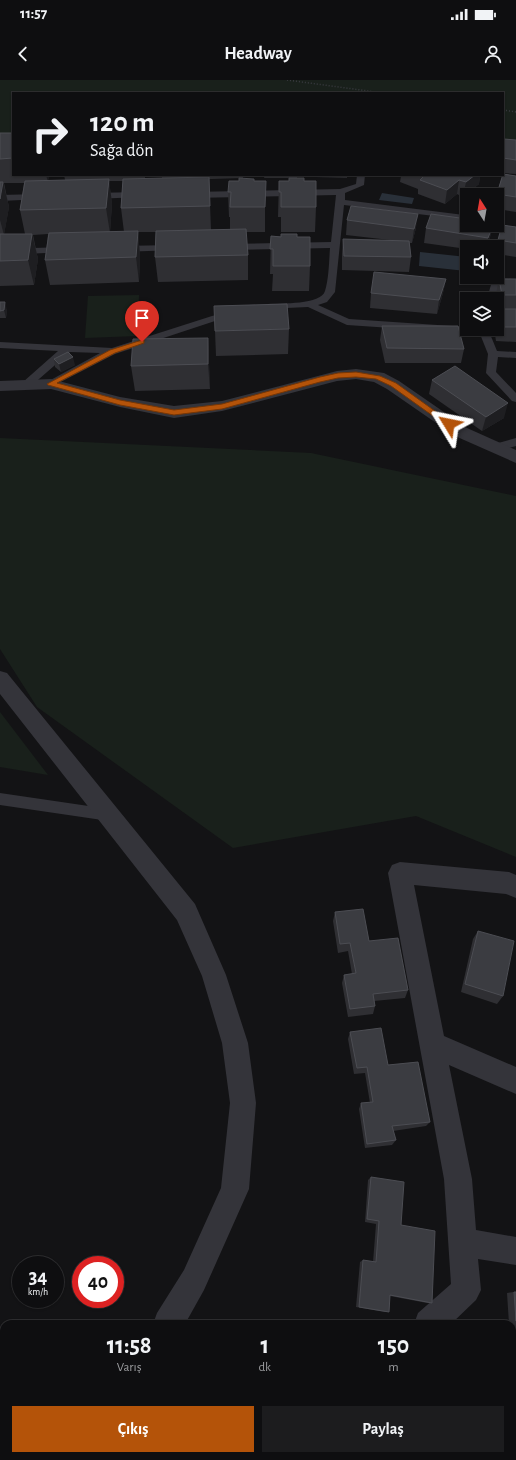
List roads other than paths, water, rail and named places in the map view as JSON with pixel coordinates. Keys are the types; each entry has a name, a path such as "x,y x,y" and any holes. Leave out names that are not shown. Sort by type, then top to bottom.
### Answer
{"street":[{"path":"0,386 51,384 120,402 174,412 222,406 338,376 356,374 378,377 393,385 460,432 516,457"},
{"path":"0,679 186,912 214,975 235,1043 242,1103 235,1189 194,1280 170,1320"},
{"path":"433,1320 466,1290 463,1242 458,1179 400,873 509,883 516,887"},
{"path":"433,1044 516,1082"},
{"path":"463,1242 516,1251"}],"lane":[{"path":"340,197 360,184 361,176"},
{"path":"79,196 150,195"},
{"path":"182,195 340,197 460,217"},
{"path":"0,198 48,197"},
{"path":"260,309 309,304 324,300 330,292 340,197"},
{"path":"216,247 335,245"},
{"path":"112,250 184,248"},
{"path":"0,252 72,250"},
{"path":"494,292 497,282 516,282"},
{"path":"309,304 347,322 460,329"},
{"path":"51,384 113,351 215,318 245,312"},
{"path":"486,336 493,354 491,373 516,399"},
{"path":"0,345 113,351"},
{"path":"27,384 68,348"},
{"path":"493,354 516,355"},
{"path":"495,448 516,442"},
{"path":"0,799 108,815"}]}
